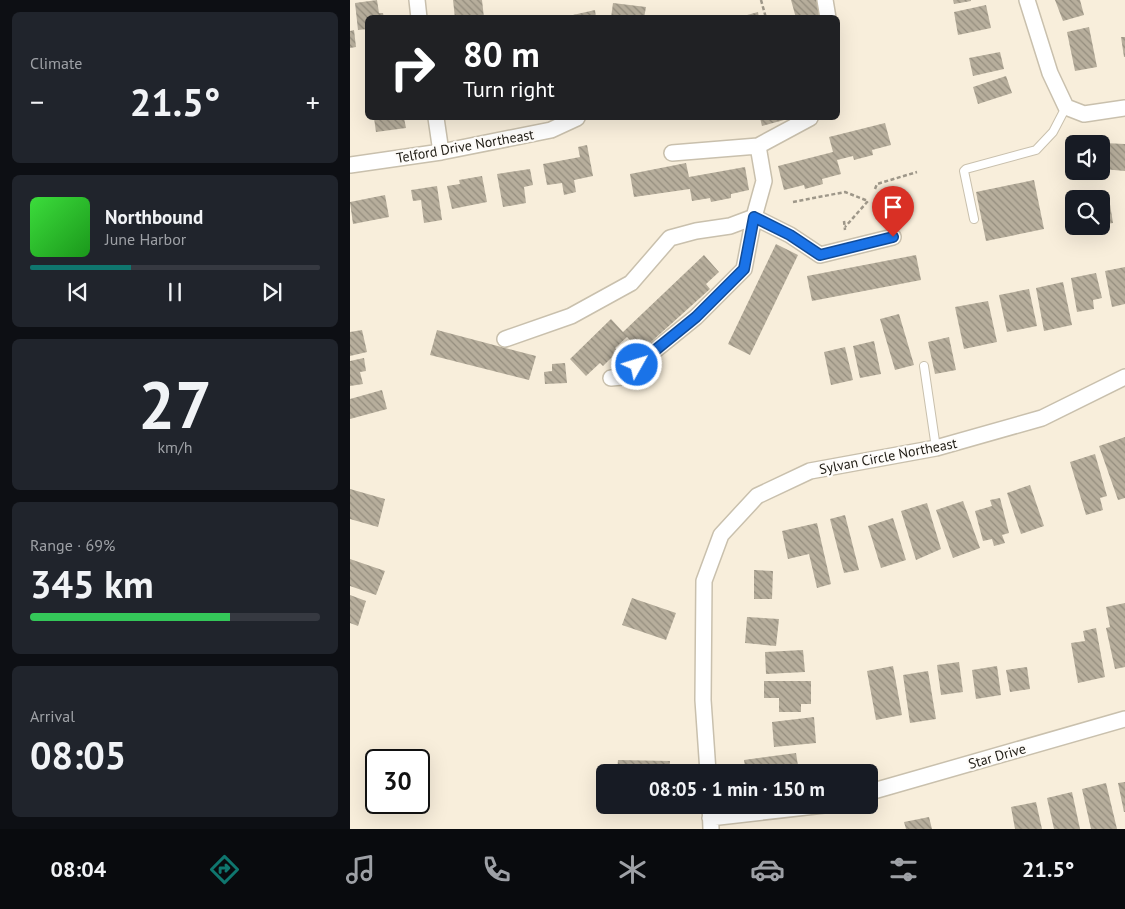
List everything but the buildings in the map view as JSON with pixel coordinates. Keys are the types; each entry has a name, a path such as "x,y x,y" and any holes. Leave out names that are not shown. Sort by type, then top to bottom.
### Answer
{"street":[{"path":"417,0 419,15"},
{"path":"825,0 828,15"},
{"path":"1026,0 1050,73 1066,107 1084,114 1125,108"},
{"path":"436,120 441,152"},
{"name":"Telford Drive Northeast","path":"350,165 441,152 551,130 572,120"},
{"path":"672,153 758,146 806,120"},
{"path":"610,378 622,377 652,353 696,317 744,269 754,217 764,181 758,146"},
{"path":"505,339 571,316 631,283 670,238 730,226 754,217 790,235 820,255 893,237"},
{"name":"Sylvan Circle Northeast","path":"707,764 703,700 704,581 721,535 757,496 810,471 936,448 1042,418 1125,377"},
{"name":"Star Drive","path":"878,790 1125,719"},
{"path":"710,817 738,814"}],"lane":[{"path":"974,219 964,172 966,169 1036,150 1053,132 1066,107"},
{"path":"924,366 936,448"}],"path":[{"path":"761,0 765,15"},
{"path":"875,189 877,184 917,172"},
{"path":"793,202 845,192 868,202 845,229 844,221"}],"route":[{"path":"637,365 696,317 744,269 754,217 790,235 820,255 893,237"}]}
